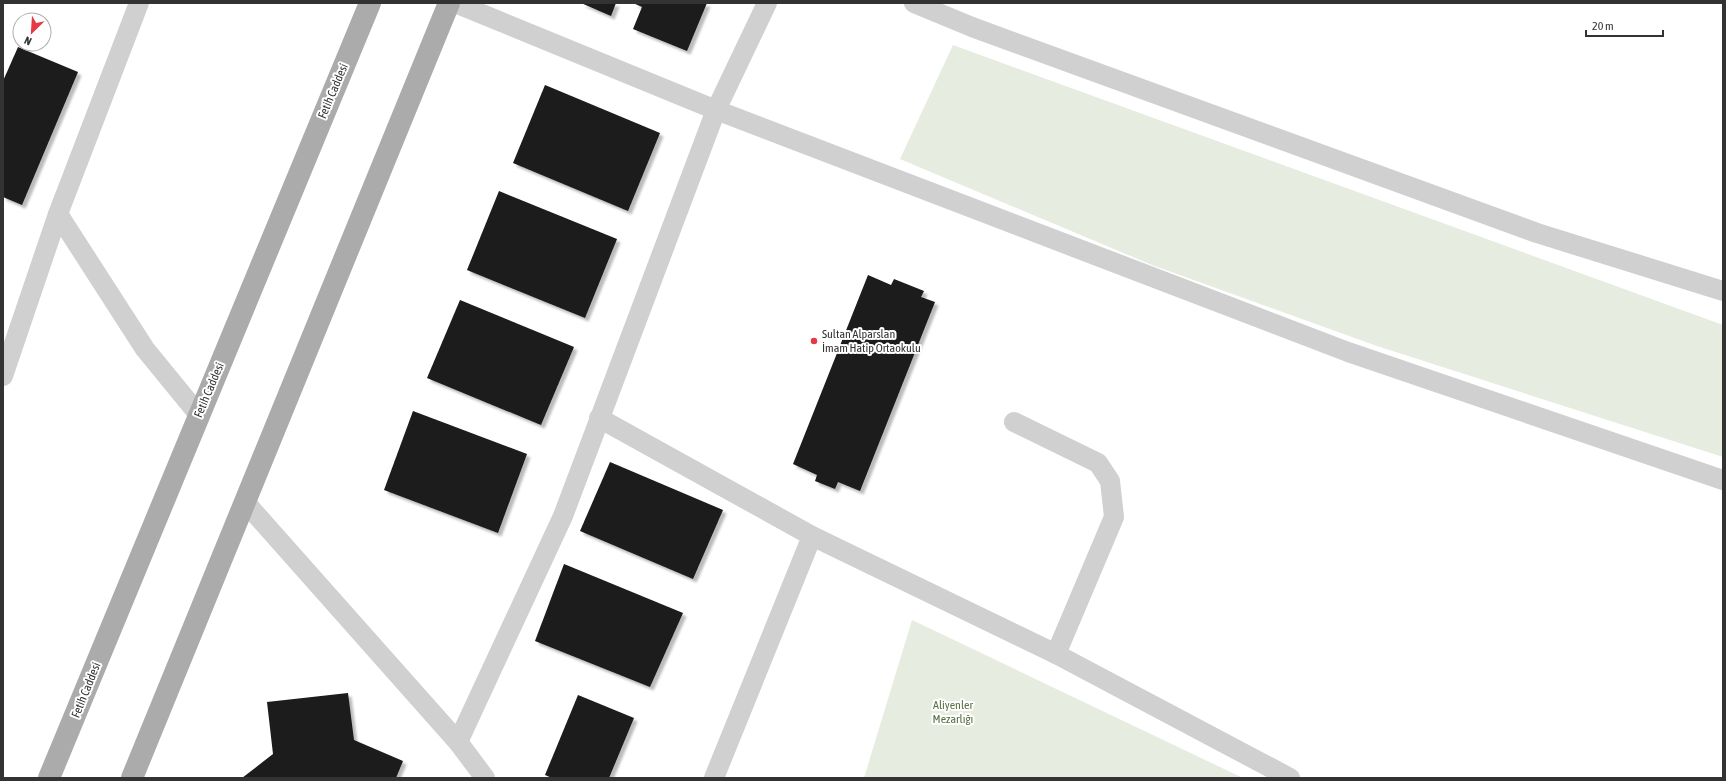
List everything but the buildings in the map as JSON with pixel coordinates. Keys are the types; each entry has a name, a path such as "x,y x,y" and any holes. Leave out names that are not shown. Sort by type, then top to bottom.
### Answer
{"main road":[{"name":"Fetih Caddesi","path":"49,778 370,3"},
{"path":"132,778 449,3"}],"street":[{"path":"3,376 58,214 139,3"},
{"path":"454,3 716,110 1348,352 1723,480"},
{"path":"458,742 563,516 716,110 767,3"},
{"path":"914,3 972,28 1537,233 1723,292"},
{"path":"58,214 144,349 199,415"},
{"path":"599,418 812,536 1056,654 1290,778"},
{"path":"1014,422 1098,463 1110,481 1114,517 1056,654"},
{"path":"245,502 458,742 485,778"},
{"path":"714,778 812,536"}],"green space":[{"path":"953,45 1723,325 1723,457 1377,346 1152,265 900,159"},
{"name":"Aliyenler Mezarlığı","path":"912,620 1243,778 864,778"}],"place":[{"name":"Sultan Alparslan İmam Hatip Ortaokulu","path":"814,341"}]}
